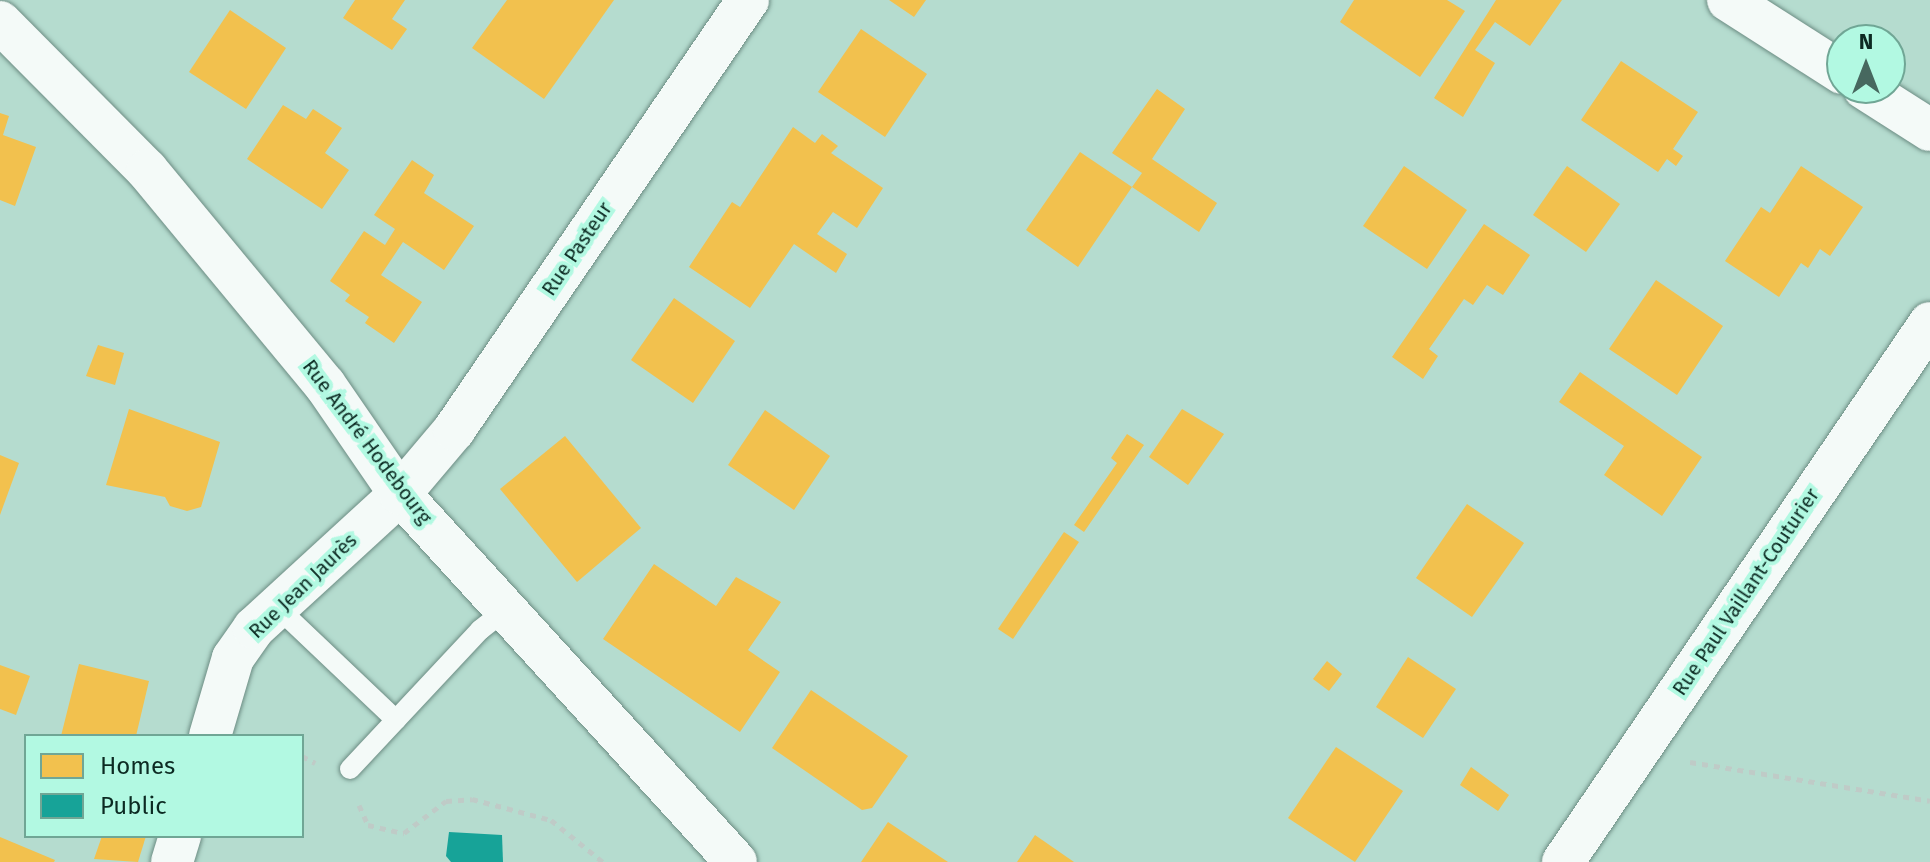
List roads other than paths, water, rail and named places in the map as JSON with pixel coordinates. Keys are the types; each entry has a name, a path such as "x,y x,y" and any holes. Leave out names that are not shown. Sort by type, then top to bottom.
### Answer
{"street":[{"name":"Rue Pasteur","path":"400,494 454,430 748,0"},
{"path":"1728,0 1826,63"},
{"name":"Rue André Hodebourg","path":"0,22 147,170 325,385 400,494 736,862"},
{"path":"1889,104 1930,130"},
{"name":"Rue Paul Vaillant-Couturier","path":"1563,862 1930,323"},
{"name":"Rue Jean Jaurès","path":"211,734 233,658 277,607 400,494"},
{"path":"172,862 179,838"}],"lane":[{"path":"277,607 396,720"},
{"path":"350,769 480,630 506,610"}]}
